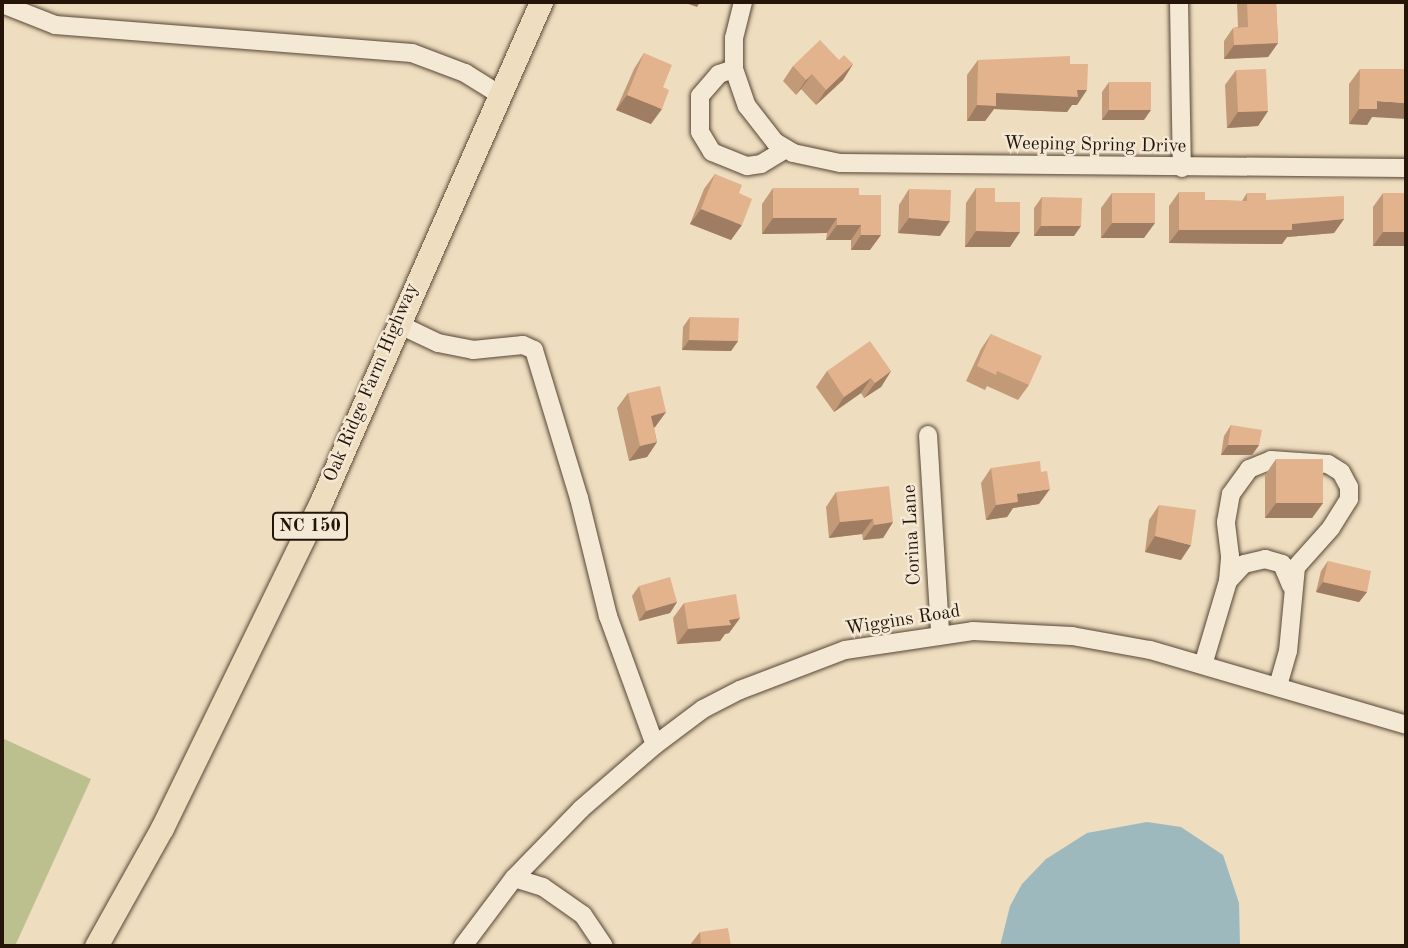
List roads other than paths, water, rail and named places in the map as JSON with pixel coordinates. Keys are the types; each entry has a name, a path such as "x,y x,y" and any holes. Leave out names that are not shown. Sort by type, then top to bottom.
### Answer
{"main road":[{"name":"Oak Ridge Farm Highway","path":"96,946 162,828 321,502 541,2"}],"street":[{"path":"734,69 719,74 700,96 700,132 712,152 747,166 761,164 786,149 747,106 734,69 734,38 743,2"},
{"path":"1179,2 1182,168"},
{"path":"2,4 55,25 412,52 465,73 499,94"},
{"name":"Weeping Spring Drive","path":"786,149 840,163 1406,168"},
{"path":"398,324 438,343 473,350 523,345 534,350 579,498 607,615 655,745"},
{"name":"Corina Lane","path":"929,435 940,634"},
{"path":"1203,665 1227,581 1230,556 1226,522 1231,494 1249,469 1271,460 1328,464 1341,472 1349,487 1349,499 1331,528 1296,567 1291,585 1288,651 1278,685"},
{"path":"1227,581 1244,564 1265,559 1282,564 1291,585"},
{"name":"Wiggins Road","path":"463,946 514,878 581,809 655,745 703,709 775,673 845,650 940,634 1072,636 1203,665 1406,725"},
{"path":"514,878 544,887 583,915 604,946"}],"water":[{"path":"1147,822 1181,827 1223,855 1239,903 1240,946 1000,946 1010,906 1022,884 1046,859 1087,833"}]}
